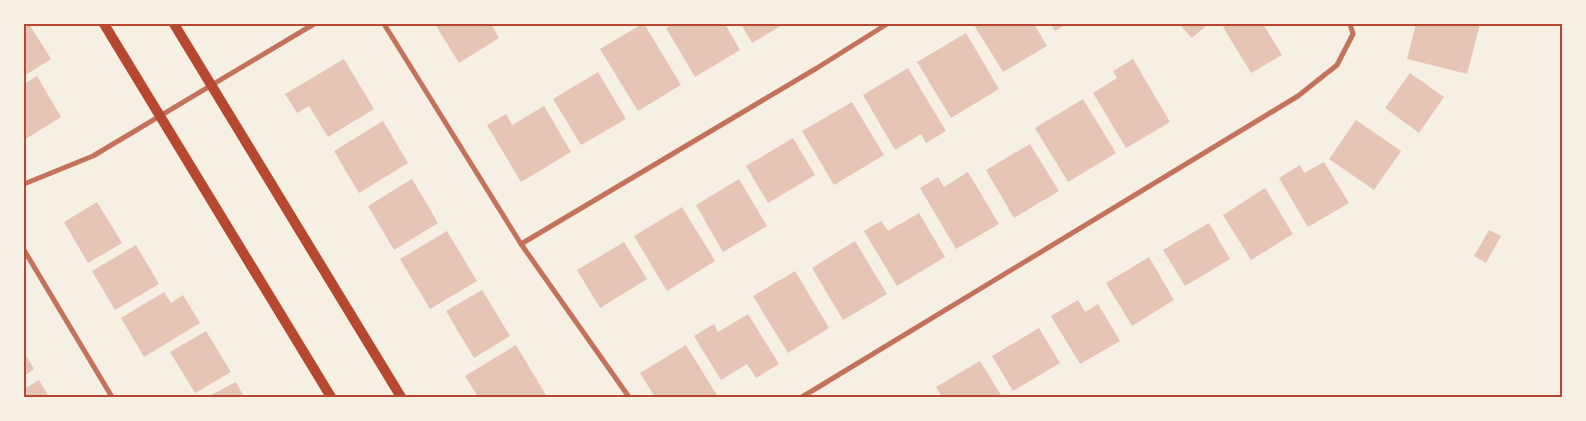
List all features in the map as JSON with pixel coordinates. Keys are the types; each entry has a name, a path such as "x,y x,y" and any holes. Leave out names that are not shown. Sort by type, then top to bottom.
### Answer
{"main road":[{"path":"104,24 331,397"},
{"path":"174,24 401,397"}],"street":[{"path":"24,184 93,156 314,24"},
{"path":"384,24 521,244 629,397"},
{"path":"521,244 817,68 887,24"},
{"path":"802,397 1298,96 1337,65 1353,34 1350,24"},
{"path":"24,250 112,397"}],"building":[{"path":"24,24 29,24 51,59 24,76"},
{"path":"435,24 491,24 499,38 459,63"},
{"path":"644,24 681,85 638,111 600,49"},
{"path":"673,24 725,24 740,50 695,77 666,28"},
{"path":"741,24 784,24 752,43"},
{"path":"1034,24 1047,46 1003,72 974,25"},
{"path":"1051,24 1067,24 1055,31"},
{"path":"1179,24 1208,24 1192,38"},
{"path":"1229,24 1263,24 1282,55 1251,73 1223,27"},
{"path":"1416,24 1480,24 1467,74 1407,59"},
{"path":"966,33 999,89 951,118 917,62"},
{"path":"344,59 374,109 328,137 309,106 297,113 285,94"},
{"path":"1133,59 1170,122 1126,148 1093,93 1117,78 1113,71"},
{"path":"908,68 946,131 926,143 921,134 895,150 863,95"},
{"path":"598,72 626,119 581,145 553,99"},
{"path":"1410,73 1444,97 1419,133 1385,108"},
{"path":"37,76 61,117 24,140 24,84"},
{"path":"1083,99 1116,153 1068,182 1035,128"},
{"path":"852,102 884,155 834,185 802,131"},
{"path":"544,106 571,152 521,182 487,125 506,114 512,125"},
{"path":"1356,120 1401,151 1374,190 1329,159"},
{"path":"383,121 408,163 359,193 334,151"},
{"path":"793,138 815,175 768,203 746,166"},
{"path":"1030,144 1059,191 1014,218 986,170"},
{"path":"1324,162 1349,203 1308,227 1279,178 1300,165 1304,173"},
{"path":"968,172 999,224 956,249 920,188 938,177 944,187"},
{"path":"412,179 438,223 394,250 368,206"},
{"path":"739,179 767,226 723,252 696,205"},
{"path":"1265,188 1293,234 1251,260 1223,215"},
{"path":"97,202 122,243 88,263 64,222"},
{"path":"682,207 715,261 667,291 634,236"},
{"path":"919,213 945,257 897,286 864,231 881,221 888,231"},
{"path":"1209,223 1230,259 1185,286 1163,250"},
{"path":"1489,230 1501,236 1486,263 1474,256"},
{"path":"447,231 477,281 430,309 400,259"},
{"path":"855,241 887,294 843,320 812,268"},
{"path":"624,242 647,279 600,308 577,270"},
{"path":"136,245 159,284 115,310 92,271"},
{"path":"1149,257 1174,300 1132,326 1106,283"},
{"path":"795,271 829,328 788,353 753,296"},
{"path":"482,290 510,336 474,358 446,311"},
{"path":"164,292 171,303 183,295 200,323 144,357 121,318"},
{"path":"1078,300 1085,312 1098,304 1120,341 1080,364 1051,316"},
{"path":"748,314 779,364 756,378 747,364 721,380 694,336 714,324 718,332"},
{"path":"1039,328 1060,363 1013,391 992,356"},
{"path":"206,331 231,372 195,393 170,352"},
{"path":"516,345 546,395 543,397 478,397 465,376"},
{"path":"686,345 718,397 655,397 640,373"},
{"path":"24,352 34,369 24,376"},
{"path":"980,361 1002,397 942,397 936,387"},
{"path":"39,380 49,397 24,397 24,389"},
{"path":"236,382 244,397 207,397"}]}
